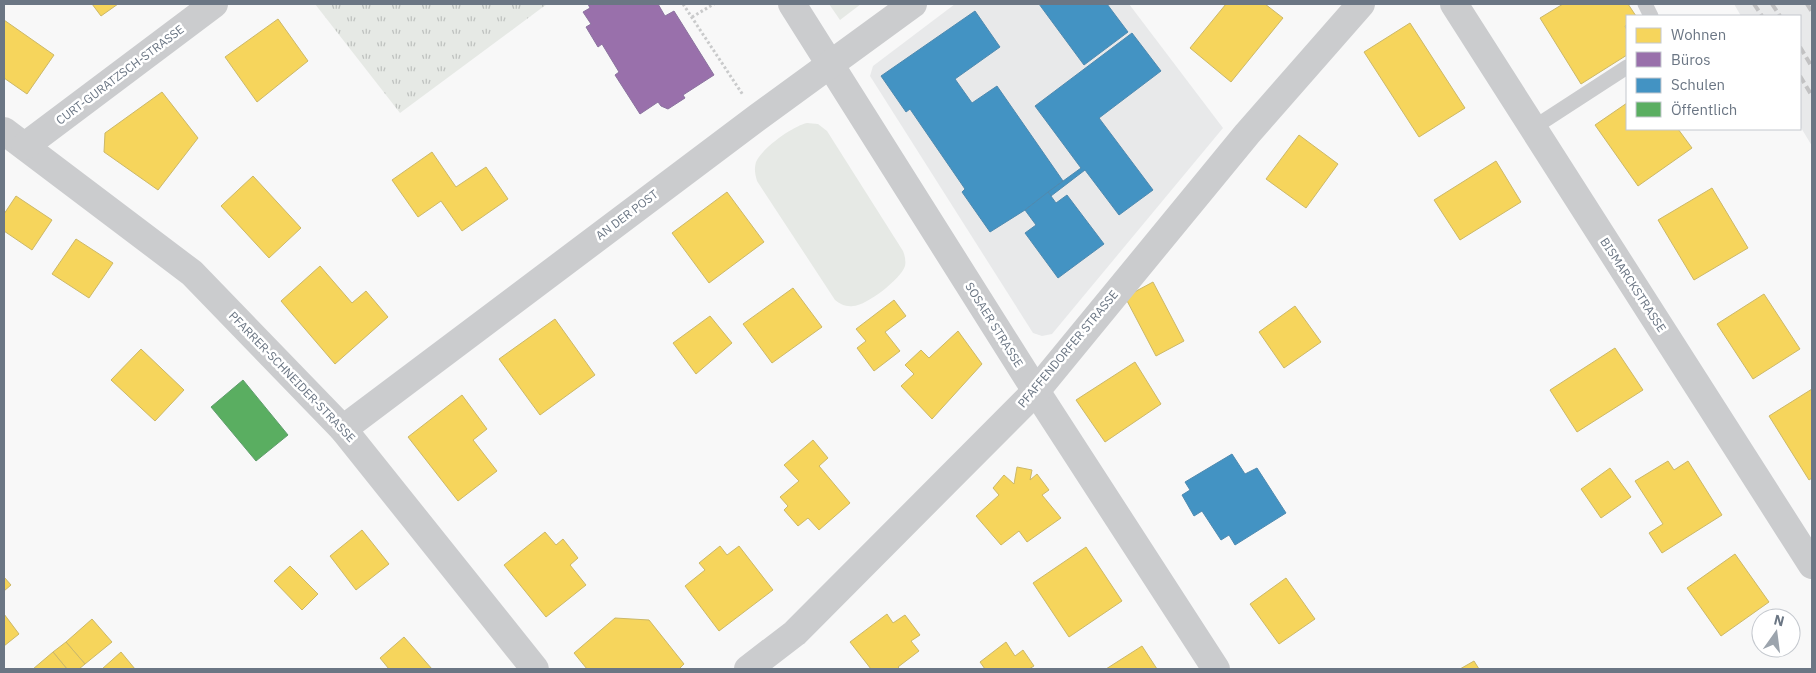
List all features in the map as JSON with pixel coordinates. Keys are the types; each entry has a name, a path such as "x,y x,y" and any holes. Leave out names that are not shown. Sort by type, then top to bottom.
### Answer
{"street":[{"name":"CURT-GURATZSCH-STRASSE","path":"25,146 214,4"},
{"name":"SOSAER STRASSE","path":"792,4 1036,391 1216,669"},
{"name":"AN DER POST","path":"343,429 758,117 913,4"},
{"name":"PFAFFENDORFER STRASSE","path":"748,669 795,633 1036,391 1247,134 1361,4"},
{"name":"BISMARCKSTRASSE","path":"1454,4 1812,565"},
{"name":"PFARRER-SCHNEIDER-STRASSE","path":"4,131 192,273 343,429 535,669"}],"lane":[{"path":"1644,4 1651,15"},
{"path":"1533,128 1626,68"}],"path":[{"path":"683,4 758,117"},
{"path":"692,18 714,4"}],"shaded area":[{"path":"955,4 1129,4 1223,128 1052,334 1042,336 1033,333 870,76 873,66"},
{"path":"1734,4 1812,4 1812,146 1801,128 1801,15 1740,15"}],"green space":[{"path":"315,4 547,4 400,113"},
{"path":"829,4 861,4 840,20"},
{"path":"807,123 818,124 827,131 903,251 905,266 897,278 874,297 859,305 846,306 835,300 757,181 755,174 756,162 765,150 794,128"}],"building: Wohnen":[{"path":"92,4 118,4 101,16"},
{"path":"1226,4 1265,4 1283,18 1231,82 1190,48"},
{"path":"1563,4 1628,4 1635,15 1626,15 1626,56 1581,84 1540,18"},
{"path":"278,19 308,61 257,102 225,57"},
{"path":"4,20 54,55 27,94 4,78"},
{"path":"1410,23 1465,108 1419,137 1364,52"},
{"path":"162,92 198,138 158,190 104,152 105,133"},
{"path":"1626,104 1626,130 1679,130 1692,148 1638,186 1595,125"},
{"path":"1299,135 1338,164 1306,208 1266,179"},
{"path":"432,152 456,187 486,167 508,199 462,231 441,201 418,217 392,180"},
{"path":"1496,161 1521,202 1460,240 1434,200"},
{"path":"253,176 301,228 269,258 221,206"},
{"path":"1712,188 1748,248 1694,280 1658,220"},
{"path":"727,192 764,242 709,283 672,233"},
{"path":"16,196 52,220 32,250 4,231 4,214"},
{"path":"76,239 113,263 89,298 52,274"},
{"path":"320,266 352,303 366,291 388,317 335,364 281,301"},
{"path":"1153,282 1184,341 1156,356 1125,297"},
{"path":"793,288 822,327 772,363 743,324"},
{"path":"1764,294 1800,349 1753,379 1717,324"},
{"path":"894,300 906,316 885,332 900,351 874,371 857,348 866,341 856,329"},
{"path":"1295,306 1321,342 1284,368 1259,332"},
{"path":"710,316 732,343 696,374 673,343"},
{"path":"555,319 595,375 540,415 499,359"},
{"path":"958,331 982,364 932,419 901,386 914,374 905,365 921,350 929,358"},
{"path":"1615,348 1643,390 1577,432 1550,390"},
{"path":"141,349 184,390 155,421 111,380"},
{"path":"1135,362 1161,404 1105,442 1076,400"},
{"path":"1812,389 1812,478 1809,480 1769,416"},
{"path":"462,395 487,429 473,440 497,471 458,501 408,437"},
{"path":"813,440 828,458 819,466 850,503 819,530 808,518 798,526 784,510 788,506 780,497 799,481 784,465"},
{"path":"1668,461 1674,470 1688,461 1722,515 1662,553 1649,533 1663,524 1635,481"},
{"path":"1017,467 1032,470 1030,480 1037,474 1049,490 1042,495 1061,518 1027,542 1019,531 1001,545 976,516 999,495 993,488 1004,475 1014,484"},
{"path":"1610,468 1631,497 1601,518 1581,489"},
{"path":"362,530 389,564 356,590 330,556"},
{"path":"545,532 556,545 563,539 578,558 570,565 586,585 546,617 504,565"},
{"path":"720,546 727,555 739,546 773,590 719,631 685,586 705,570 699,563"},
{"path":"1086,547 1122,601 1069,637 1033,583"},
{"path":"1735,554 1769,602 1761,608 1751,608 1751,615 1721,636 1687,588"},
{"path":"290,566 318,594 302,610 274,581"},
{"path":"4,577 11,585 4,591"},
{"path":"1286,578 1315,619 1279,644 1250,604"},
{"path":"4,614 19,634 4,646"},
{"path":"887,614 893,623 905,615 920,635 911,641 919,651 898,667 900,669 871,669 850,642"},
{"path":"615,618 649,620 684,664 679,669 587,669 574,653"},
{"path":"92,619 112,642 85,664 66,642"},
{"path":"404,637 432,669 389,669 380,658"},
{"path":"66,642 85,664 79,669 67,669 53,652"},
{"path":"1006,642 1015,656 1023,650 1034,666 1029,669 985,669 980,662"},
{"path":"1142,646 1157,669 1106,669"},
{"path":"53,652 67,669 33,669"},
{"path":"121,652 135,669 102,669"},
{"path":"1474,661 1479,669 1460,669"}],"building: Büros":[{"path":"588,4 658,4 665,16 674,11 714,75 683,95 685,98 668,109 661,106 658,102 640,114 615,75 619,72 602,44 598,47 586,27 591,24 583,12 590,8"}],"building: Schulen":[{"path":"1039,4 1107,4 1128,32 1084,65"},
{"path":"975,11 1000,47 955,79 972,103 997,86 1063,181 1025,210 990,232 962,192 965,189 910,109 906,112 881,76"},
{"path":"1132,33 1161,71 1099,118 1153,190 1119,215 1085,170 1051,196 1048,192 1081,168 1035,106"},
{"path":"1048,192 1056,203 1067,195 1104,244 1058,278 1025,233 1036,225 1025,210"},
{"path":"1232,454 1245,474 1257,468 1286,513 1235,545 1229,535 1221,540 1202,511 1194,516 1182,495 1190,490 1185,482"}],"building: Öffentlich":[{"path":"243,380 288,435 256,461 211,407"}],"railway":[{"path":"1754,4 1761,15"},
{"path":"1772,4 1779,15"},
{"path":"1807,4 1812,12"},
{"path":"1801,49 1812,67"},
{"path":"1801,78 1812,96"}]}
